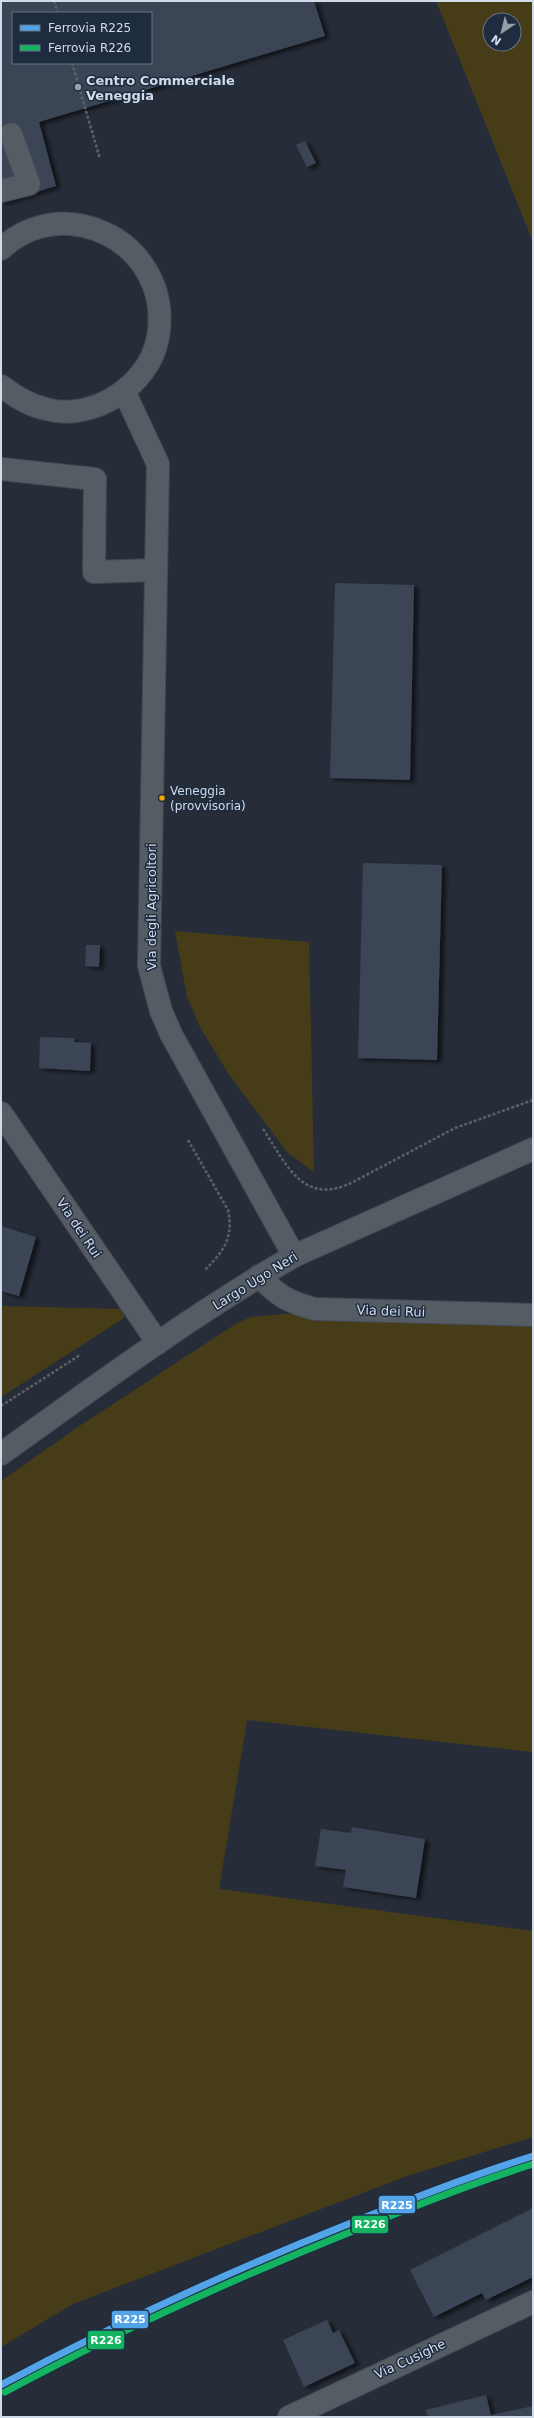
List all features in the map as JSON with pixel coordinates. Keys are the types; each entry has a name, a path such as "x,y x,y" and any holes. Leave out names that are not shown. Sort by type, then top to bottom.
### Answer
{"street":[{"path":"1,191 28,184 11,134"},
{"path":"1,249 12,238 40,226 70,223 102,230 130,248 149,273 159,305 158,337 145,368 124,391 100,405 74,411 47,410 21,401 1,386"},
{"name":"Via degli Agricoltori","path":"124,391 158,464 149,966 158,1003 171,1034 294,1256"},
{"path":"1,469 95,479 94,572 156,570"},
{"name":"Via dei Rui","path":"1,1112 158,1343"},
{"name":"Largo Ugo Neri","path":"1,1454 158,1343 259,1276 294,1256 533,1149"},
{"name":"Via dei Rui","path":"259,1276 277,1295 300,1305 315,1308 533,1315"},
{"name":"Via Cusighe","path":"289,2417 533,2302"}],"path":[{"path":"54,1 58,12"},
{"path":"72,64 100,159"},
{"path":"261,1127 298,1178 312,1188 325,1192 340,1189 455,1128 533,1100"}],"shaded area":[{"path":"436,1 533,1 533,242"},
{"path":"175,931 309,942 314,1172 287,1152 228,1073 200,1027 187,997"},
{"path":"1,1306 124,1309 124,1318 1,1397"},
{"path":"285,1314 533,1323 533,1752 247,1720 219,1889 533,1931 533,2137 407,2176 73,2304 1,2347 1,1481 78,1427 237,1323 251,1317"}],"building":[{"name":"Centro Commerciale Veneggia","path":"1,1 314,1 325,36 39,122 56,186 1,203"},
{"path":"305,141 316,163 307,167 296,145"},
{"path":"335,583 414,585 410,780 330,778"},
{"path":"363,863 442,865 437,1060 358,1058"},
{"path":"86,945 100,945 99,967 85,966"},
{"path":"40,1037 75,1038 74,1042 91,1043 90,1071 39,1068"},
{"path":"1,1226 36,1237 19,1296 1,1291"},
{"path":"352,1827 425,1839 416,1898 343,1887 346,1870 315,1866 321,1829 351,1833"},
{"path":"533,2208 533,2277 486,2300 482,2293 434,2317 410,2270"},
{"path":"327,2320 333,2333 339,2330 355,2363 304,2387 283,2340"},
{"path":"486,2395 491,2415 533,2406 533,2417 428,2417 426,2410"}],"rail line":[{"name":"R225","path":"1,2385 128,2320 258,2261 416,2197 533,2156"},
{"name":"R226","path":"5,2392 89,2348 217,2288 417,2205 533,2164"}],"place":[{"name":"Centro Commerciale Veneggia","path":"78,87"},
{"name":"Veneggia (provvisoria)","path":"162,798"}]}
